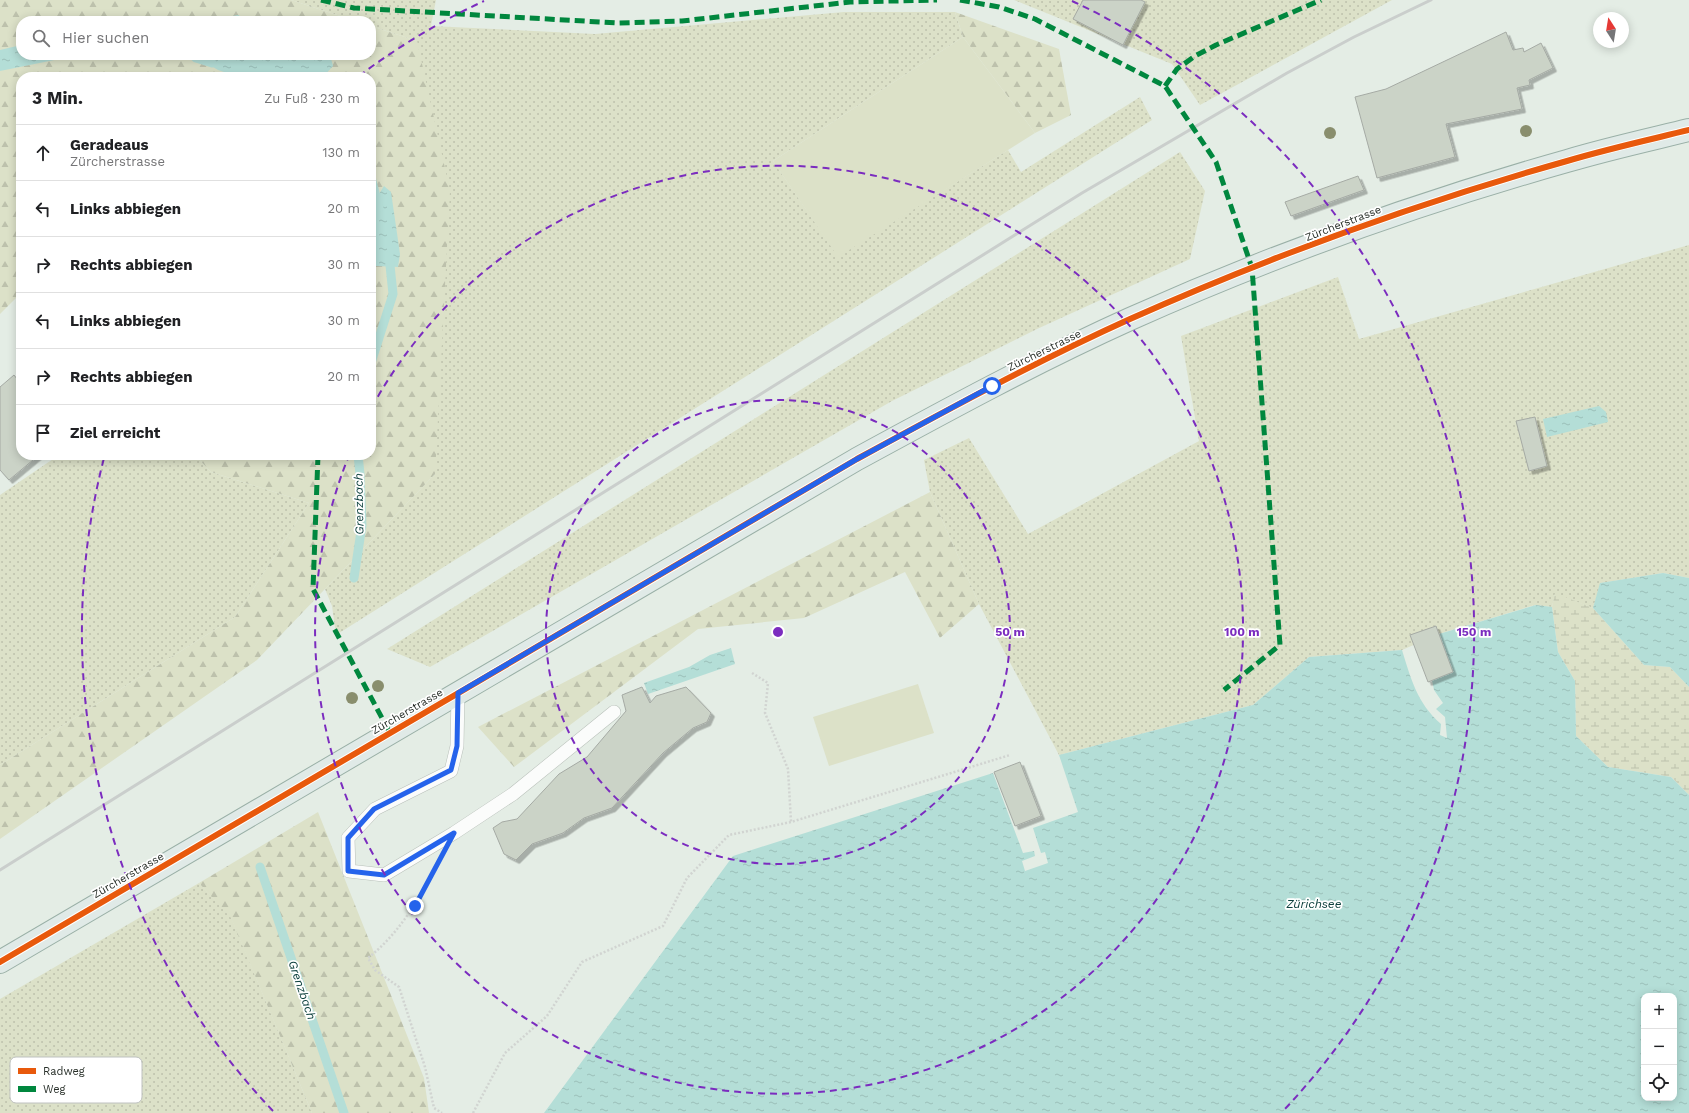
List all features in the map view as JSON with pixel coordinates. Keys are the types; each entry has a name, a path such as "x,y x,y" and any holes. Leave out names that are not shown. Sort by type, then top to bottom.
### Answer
{"main road":[{"name":"Zürcherstrasse","path":"0,962 857,459 992,386 1130,319 1252,268 1388,217 1567,161 1689,130"}],"lane":[{"path":"458,693 457,746 451,770 374,809 348,838 348,871 384,875 448,837 513,794 614,712"}],"path":[{"path":"752,673 768,683 765,713 788,770 791,822"},
{"path":"473,1113 505,1053 547,1016 582,962 663,926 687,878 729,835 791,822 1010,755"},
{"path":"433,873 415,906 385,944 368,958 375,970 399,987 425,1067 434,1108 442,1113"}],"green space":[{"path":"0,0 291,0 341,16 16,16 16,60 376,60 376,28 417,41 450,191 435,474 257,660 0,839 0,765 235,617 309,503 211,472 200,460 376,460 376,72 16,72 16,298 0,314"},
{"path":"291,0 436,0 431,26 595,34 844,12 955,12 963,37 773,161 838,256 1008,150 1021,172 1140,97 1152,120 336,635 332,606 325,589 435,474 417,41 376,28 376,16 341,16"},
{"path":"1014,0 1392,0 1200,105 1172,64"},
{"path":"955,12 1059,49 1071,115 1035,133 963,37"},
{"path":"963,37 1035,133 838,257 773,161"},
{"path":"1180,152 1205,191 1190,259 1037,329 892,401 430,667 387,649"},
{"path":"1689,245 1689,578 1663,573 1601,583 1593,608 1555,594 1552,607 1535,605 1439,634 1402,650 1309,657 1253,705 1059,755 979,604 930,492 924,460 969,438 1028,534 1199,441 1181,336 1338,277 1359,339"},
{"path":"52,460 200,460 211,472 309,503 235,617 0,765 0,495"},
{"path":"930,492 979,604 940,638 905,572 804,618 698,629 514,767 478,727"},
{"path":"1555,593 1593,608 1644,665 1670,667 1689,687 1689,795 1671,777 1608,767 1576,736 1575,681 1558,652 1552,607"},
{"path":"918,684 934,733 829,766 813,717"},
{"path":"318,812 424,1078 429,1113 312,1113 231,918 199,883"},
{"path":"199,883 231,917 312,1113 0,1113 0,999"}],"water":[{"path":"16,46 16,60 54,60 0,71 0,50"},
{"path":"201,60 331,60 333,66 328,72 224,72"},
{"path":"384,186 391,192 400,254 398,267 376,266 376,199"},
{"path":"1599,406 1606,412 1608,422 1547,437 1543,419"},
{"path":"1663,573 1689,578 1689,687 1670,667 1644,665 1593,608 1600,583"},
{"name":"Zürichsee","path":"1536,605 1552,607 1558,652 1575,681 1576,736 1608,767 1671,777 1689,795 1689,1113 544,1113 733,856 993,773 1023,853 1034,851 1035,856 1022,861 1025,871 1048,863 1045,852 1041,853 1033,828 1078,812 1059,755 1253,705 1309,657 1402,650 1420,699 1441,724 1440,735 1447,738 1445,717 1436,709 1443,703 1434,690 1432,680 1439,634"},
{"path":"731,648 735,664 648,694 644,683 689,667 710,655"}],"building":[{"path":"1083,0 1141,0 1145,2 1123,45 1073,19"},
{"path":"1506,32 1513,50 1523,48 1524,52 1541,43 1553,68 1529,80 1530,85 1517,88 1522,109 1446,124 1455,157 1377,178 1355,97 1386,89"},
{"path":"1358,176 1364,190 1291,216 1285,202"},
{"path":"14,375 16,378 16,460 33,460 9,480 0,470 0,387"},
{"path":"1535,417 1547,466 1529,471 1516,421"},
{"path":"1436,626 1453,672 1428,682 1410,635"},
{"path":"642,687 650,703 656,696 686,687 711,713 707,722 693,728 663,753 612,808 584,818 563,833 532,844 516,860 504,854 493,828 502,822 517,819 559,774 587,757 626,711 622,695"},
{"path":"1020,762 1041,816 1015,826 994,772"}],"waterway":[{"name":"Grenzbach","path":"202,60 212,63"},
{"name":"Grenzbach","path":"376,196 379,208"},
{"name":"Grenzbach","path":"376,347 393,294 389,256"},
{"name":"Grenzbach","path":"354,578 362,525 359,460"},
{"name":"Grenzbach","path":"260,867 344,1113"}],"railway":[{"path":"0,870 1082,193 1287,73 1354,37 1431,0"}],"marked path":[{"path":"321,0 354,8 618,23 682,21 850,2 937,0"},
{"path":"960,0 999,7 1035,19 1165,86 1216,162 1252,268 1280,645 1224,690"},
{"path":"1165,86 1177,69 1195,56 1216,45 1321,0"},
{"path":"318,460 313,589 390,733"}],"cycle path":[{"path":"0,962 857,459 958,404 1095,335 1183,296 1291,252 1400,213 1511,177 1597,152 1689,130"}],"route":[{"path":"415,906 454,833 384,875 348,871 348,838 374,809 451,770 457,746 458,693 857,459 992,386"}]}
